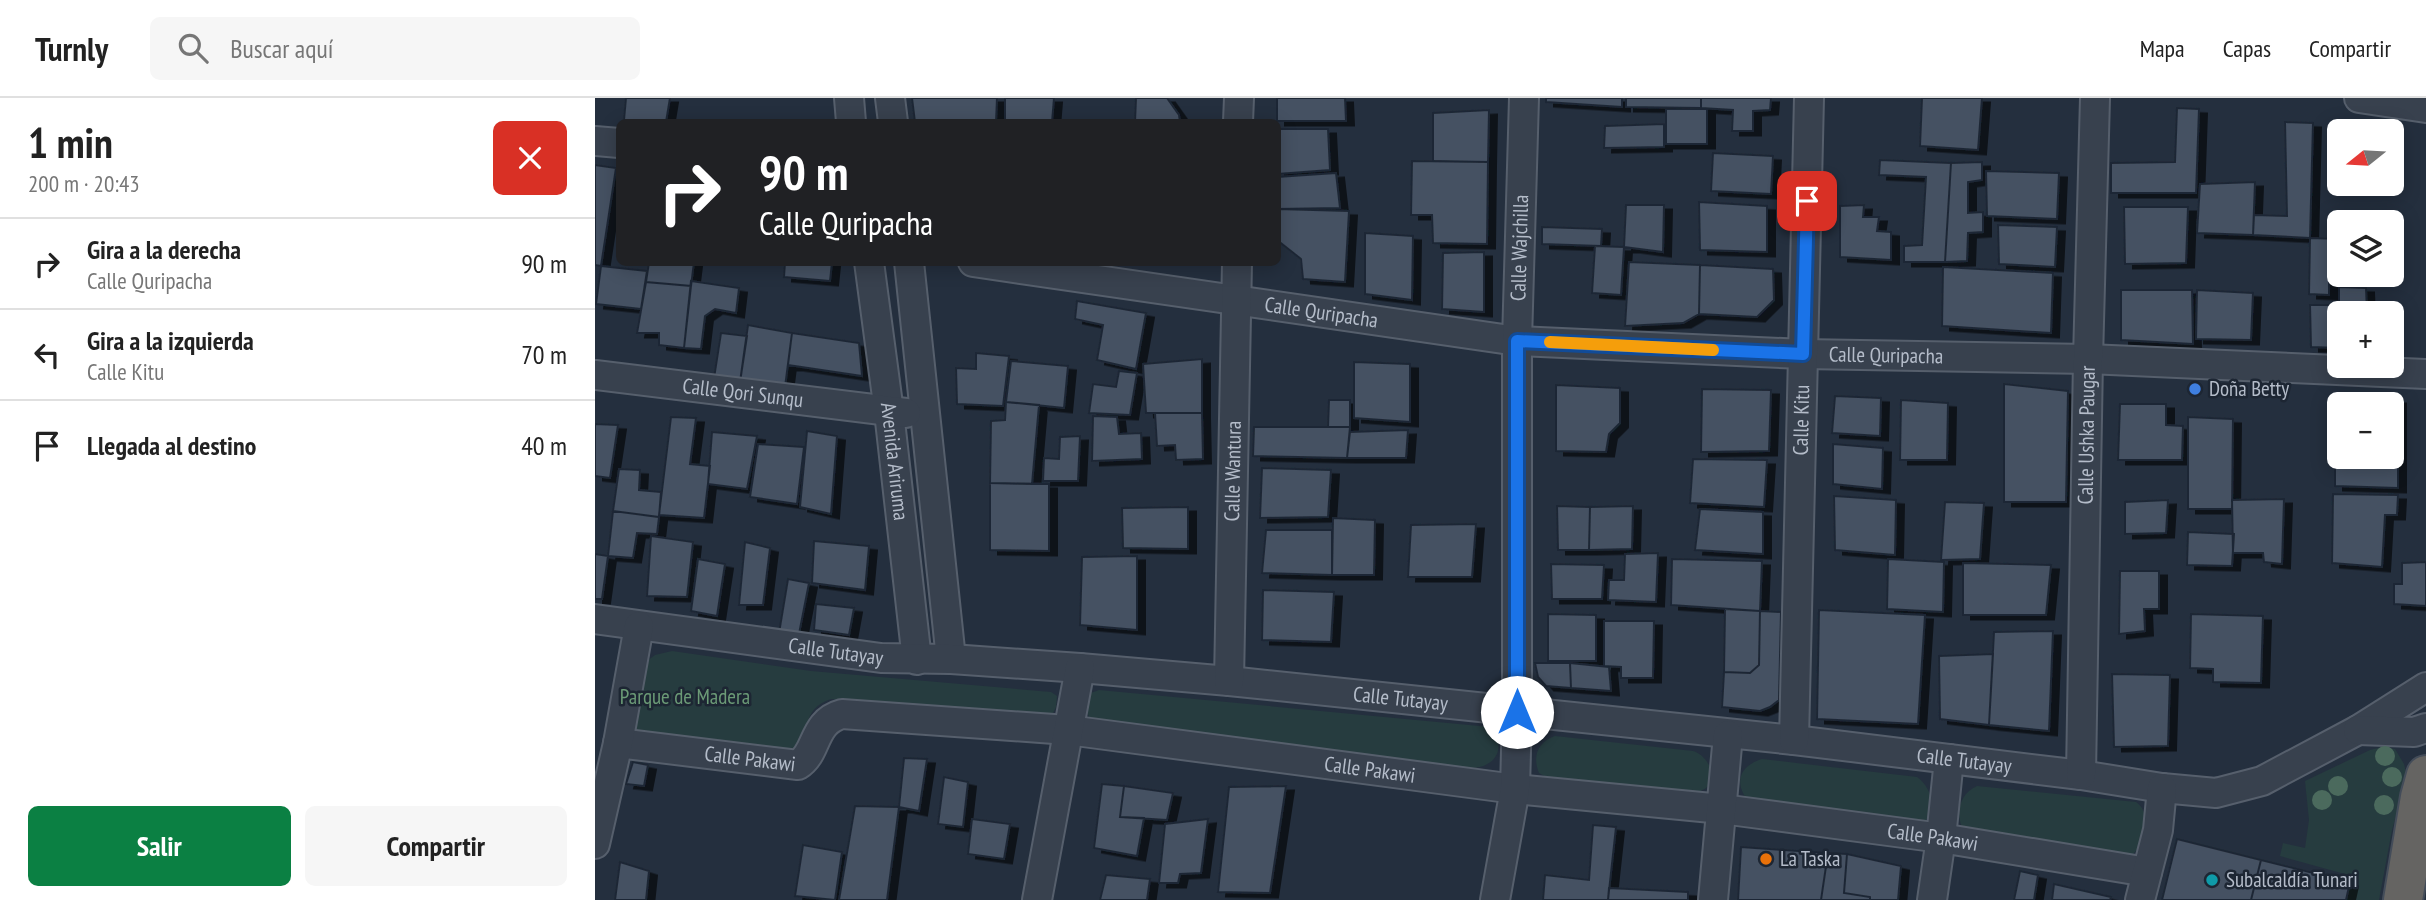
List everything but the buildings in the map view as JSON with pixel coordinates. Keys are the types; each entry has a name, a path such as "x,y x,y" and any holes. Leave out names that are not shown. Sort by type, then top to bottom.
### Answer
{"highway":[{"path":"2413,881 2420,797 2426,775"}],"street":[{"path":"849,98 851,119"},
{"path":"890,98 893,119"},
{"path":"1238,119 1239,98"},
{"name":"Calle Wajchilla","path":"1495,900 1515,789 1517,341 1524,98"},
{"name":"Calle Kitu","path":"1794,740 1809,98"},
{"name":"Calle Ushka Paugar","path":"2081,775 2095,98"},
{"path":"2359,98 2426,108"},
{"path":"595,141 616,143"},
{"name":"Avenida Ariruma","path":"870,266 917,660"},
{"name":"Avenida Ariruma","path":"909,266 951,659"},
{"name":"Calle Quripacha","path":"1001,266 1517,341 1803,354 2088,359 2426,374"},
{"name":"Calle Wantura","path":"1229,681 1237,266"},
{"name":"Calle Qori Sunqu","path":"595,375 926,415"},
{"name":"Calle Tutayay","path":"595,619 881,658 951,659 1080,667 1229,681 1794,740 2216,793 2262,781 2358,730 2426,687"},
{"path":"595,844 618,743 639,626"},
{"path":"1037,900 1080,667"},
{"name":"Calle Pakawi","path":"618,743 798,765 806,760 812,743 824,724 834,716 842,714 1068,730 1515,789 1722,809 1941,838 2147,872"},
{"path":"2358,730 2414,732 2426,728"},
{"path":"1713,900 1728,735"},
{"path":"1932,900 1949,759"},
{"path":"2140,900 2158,830 2162,788"}],"green space":[{"name":"Parque de Madera","path":"672,651 811,671 1051,692 1057,696 1056,707 1053,713 1046,715 831,699 814,710 803,738 792,751 636,733 632,729 647,661 655,655"},
{"path":"1099,690 1490,727 1496,735 1498,750 1491,762 1484,766 1466,768 1095,720 1089,717 1085,704 1088,694"},
{"path":"1555,736 1693,751 1703,757 1710,766 1710,783 1695,793 1548,778 1539,773 1537,755 1544,742"},
{"path":"2382,747 2395,749 2404,764 2407,776 2392,830 2379,900 2346,900 2352,876 2280,856 2283,843 2305,848 2309,820 2305,781 2370,750"},
{"path":"1762,759 1917,777 1929,792 1931,810 1924,822 1752,805 1742,791 1741,778 1747,767"},
{"path":"1977,786 2136,802 2145,815 2143,840 2128,857 1962,827 1959,815 1961,803 1967,793"}],"slow traffic":[{"path":"1550,342 1713,350"}],"place":[{"name":"Doña Betty","path":"2195,389"},
{"name":"La Taska","path":"1766,859"},
{"name":"Subalcaldía Tunari","path":"2212,880"}],"route":[{"path":"1517,712 1517,341 1803,354 1807,201"}]}
